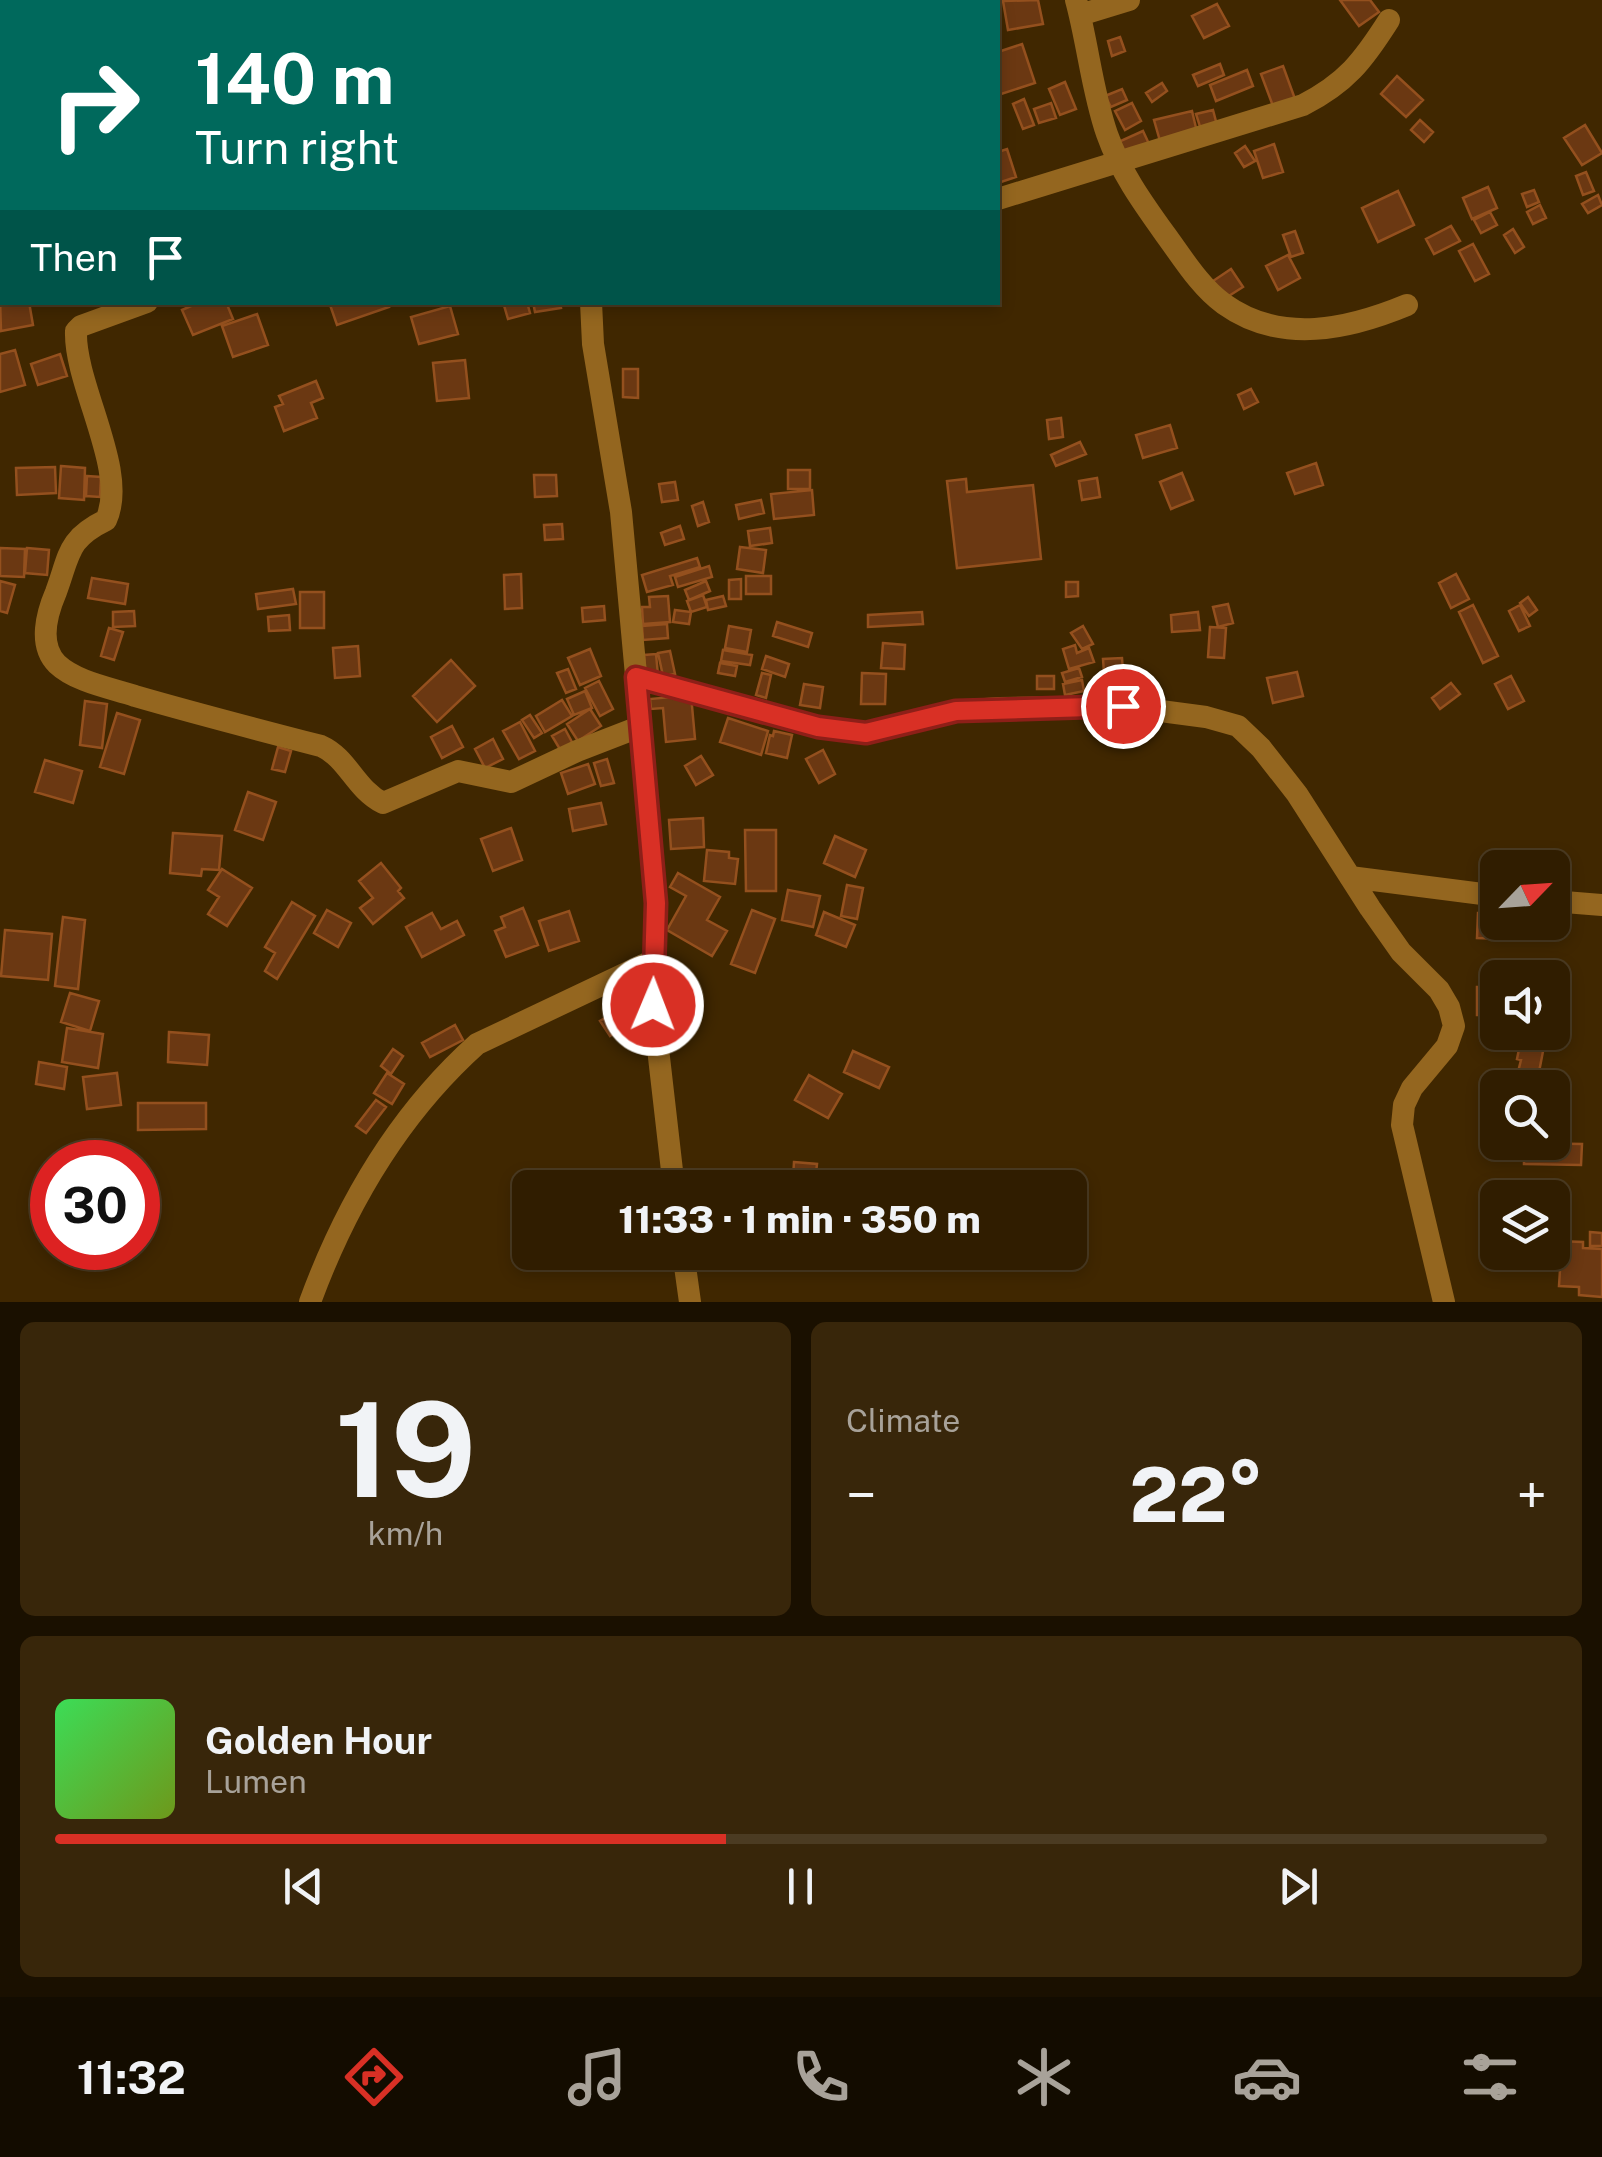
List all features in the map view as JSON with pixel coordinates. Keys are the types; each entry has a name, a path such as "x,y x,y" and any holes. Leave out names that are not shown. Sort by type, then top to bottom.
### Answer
{"street":[{"path":"1129,0 1078,7 1094,88 1119,164 1188,265 1223,304 1261,323 1333,330 1407,305"},
{"path":"1000,198 1274,116 1330,91 1359,66 1389,20"},
{"path":"139,305 76,331 82,373 108,467 110,503 106,520 83,531 74,542 46,614 47,642 54,661 70,674 111,688 321,746 333,752 367,795 383,803 458,771 510,782 639,727"},
{"path":"591,305 593,344 621,512 656,903 653,1005 672,1170"},
{"path":"636,677 818,727 866,733 956,711 999,708 1123,706 1206,717 1238,726 1298,794 1401,952 1439,990 1449,1007 1454,1026 1447,1046 1412,1088 1404,1105 1402,1125 1444,1302"},
{"path":"1350,878 1480,894"},
{"path":"1570,903 1602,906"},
{"path":"310,1302 364,1180 385,1147 455,1064 478,1044 654,960"},
{"path":"686,1270 690,1302"}],"building":[{"path":"1038,0 1043,24 1008,30 1003,1"},
{"path":"1340,0 1370,0 1379,12 1359,26"},
{"path":"1217,4 1229,26 1204,38 1192,16"},
{"path":"1120,37 1125,51 1112,56 1108,41"},
{"path":"1022,44 1035,83 1000,94 1000,51"},
{"path":"1220,64 1224,75 1198,86 1193,75"},
{"path":"1283,66 1295,99 1273,106 1261,74"},
{"path":"1247,70 1253,86 1216,101 1210,85"},
{"path":"1397,76 1423,100 1406,117 1381,94"},
{"path":"1065,82 1076,109 1060,115 1049,89"},
{"path":"1162,83 1167,91 1152,102 1146,93"},
{"path":"1122,89 1127,100 1111,107 1105,96"},
{"path":"1024,99 1034,125 1023,129 1013,104"},
{"path":"1051,103 1056,118 1039,123 1034,109"},
{"path":"1132,103 1141,121 1125,130 1115,111"},
{"path":"1213,110 1218,129 1202,133 1196,114"},
{"path":"1192,111 1197,132 1160,141 1154,120"},
{"path":"1420,120 1433,132 1424,142 1411,130"},
{"path":"1585,125 1602,153 1582,165 1564,138"},
{"path":"1143,131 1150,146 1123,157 1116,143"},
{"path":"1274,144 1283,172 1263,178 1254,151"},
{"path":"1245,146 1255,161 1244,167 1235,153"},
{"path":"1007,149 1016,177 1000,182 1000,151"},
{"path":"1586,172 1594,191 1583,195 1576,176"},
{"path":"1488,187 1497,208 1472,219 1463,198"},
{"path":"1534,190 1539,202 1527,207 1522,194"},
{"path":"1398,191 1414,225 1378,242 1362,208"},
{"path":"1598,195 1602,205 1588,213 1582,204"},
{"path":"1540,205 1546,218 1533,224 1527,212"},
{"path":"1490,212 1497,225 1481,233 1474,220"},
{"path":"1451,226 1460,241 1434,254 1426,239"},
{"path":"1513,229 1524,247 1515,253 1504,235"},
{"path":"1295,231 1303,253 1291,257 1283,235"},
{"path":"1473,244 1489,274 1475,281 1459,251"},
{"path":"1288,255 1300,278 1278,290 1266,266"},
{"path":"1231,269 1243,287 1224,299 1213,281"},
{"path":"0,305 30,305 33,325 1,331"},
{"path":"193,305 227,305 233,319 193,335 182,310"},
{"path":"330,305 389,307 337,325"},
{"path":"504,305 528,305 530,313 508,319"},
{"path":"534,305 560,305 561,308 535,312"},
{"path":"450,306 458,334 419,344 411,317"},
{"path":"257,314 268,345 233,357 222,326"},
{"path":"15,350 25,385 0,392 0,354"},
{"path":"60,354 67,376 38,385 31,364"},
{"path":"465,360 469,398 437,401 433,363"},
{"path":"623,369 638,369 638,398 623,397"},
{"path":"316,381 323,398 311,403 317,418 284,431 275,407 283,404 279,396"},
{"path":"1251,389 1258,402 1244,409 1238,395"},
{"path":"1061,418 1063,437 1049,439 1047,420"},
{"path":"1170,425 1177,448 1143,458 1136,435"},
{"path":"1080,442 1086,454 1056,466 1051,455"},
{"path":"1316,463 1323,485 1295,494 1287,473"},
{"path":"61,466 85,468 84,500 59,498"},
{"path":"55,467 56,493 17,495 16,468"},
{"path":"788,470 810,470 810,489 788,489"},
{"path":"1182,473 1193,500 1171,509 1160,482"},
{"path":"534,475 556,475 557,496 535,497"},
{"path":"87,476 101,477 100,497 86,496"},
{"path":"1097,478 1100,497 1082,500 1079,481"},
{"path":"966,479 967,492 1033,485 1041,559 957,568 947,481"},
{"path":"675,482 678,500 662,502 659,484"},
{"path":"812,490 814,515 774,519 771,494"},
{"path":"761,500 764,513 739,519 736,505"},
{"path":"703,502 709,522 698,526 692,506"},
{"path":"562,524 563,539 545,540 544,525"},
{"path":"680,526 684,539 665,545 661,533"},
{"path":"770,528 772,543 750,546 748,531"},
{"path":"740,547 766,550 763,573 737,569"},
{"path":"0,548 25,549 24,577 0,576"},
{"path":"27,548 49,550 47,575 25,573"},
{"path":"697,558 700,567 670,576 673,585 647,592 642,575"},
{"path":"709,566 712,577 678,587 675,577"},
{"path":"521,574 522,608 505,609 504,575"},
{"path":"1456,574 1469,599 1451,608 1439,583"},
{"path":"746,576 771,576 771,594 746,594"},
{"path":"92,578 128,584 125,604 88,598"},
{"path":"741,579 741,599 729,599 729,580"},
{"path":"0,581 15,585 7,613 0,611"},
{"path":"706,581 710,591 689,600 685,590"},
{"path":"1066,582 1078,582 1078,596 1066,597"},
{"path":"293,589 296,604 258,609 256,594"},
{"path":"300,592 324,592 324,628 300,628"},
{"path":"703,595 707,607 691,612 687,601"},
{"path":"668,596 670,622 643,624 642,607 650,607 649,597"},
{"path":"723,596 726,606 708,610 706,600"},
{"path":"1528,597 1537,610 1529,616 1520,603"},
{"path":"1228,604 1233,623 1218,627 1213,607"},
{"path":"1473,605 1498,656 1483,663 1459,612"},
{"path":"1520,605 1530,626 1519,631 1509,611"},
{"path":"604,606 605,620 583,622 582,608"},
{"path":"675,610 691,612 689,624 673,622"},
{"path":"134,611 135,626 113,627 113,612"},
{"path":"922,612 923,624 868,627 868,615"},
{"path":"1198,612 1200,630 1172,632 1171,615"},
{"path":"289,615 290,630 269,631 268,617"},
{"path":"777,622 812,633 808,647 773,636"},
{"path":"667,624 668,638 643,640 642,626"},
{"path":"729,626 751,630 747,652 725,648"},
{"path":"1083,626 1093,644 1082,649 1071,633"},
{"path":"1210,627 1226,628 1224,658 1208,657"},
{"path":"109,628 123,632 114,660 101,656"},
{"path":"883,643 905,645 904,669 881,668"},
{"path":"1075,645 1077,653 1089,648 1094,662 1069,669 1063,649"},
{"path":"358,646 360,676 335,678 333,648"},
{"path":"590,649 601,676 580,685 568,658"},
{"path":"723,650 752,655 750,665 721,661"},
{"path":"670,651 675,674 663,676 658,653"},
{"path":"656,654 658,675 646,676 644,655"},
{"path":"766,656 789,664 785,677 762,669"},
{"path":"1122,658 1124,686 1105,687 1103,659"},
{"path":"451,660 475,686 437,722 413,696"},
{"path":"720,663 737,666 735,676 718,673"},
{"path":"1079,668 1082,677 1065,682 1062,673"},
{"path":"568,669 576,689 566,693 557,673"},
{"path":"1297,672 1303,696 1273,703 1267,678"},
{"path":"762,673 771,675 766,698 756,695"},
{"path":"862,673 886,674 885,704 861,704"},
{"path":"1037,676 1054,676 1054,689 1037,689"},
{"path":"1511,676 1524,701 1508,709 1495,684"},
{"path":"1082,680 1084,691 1065,695 1063,684"},
{"path":"599,681 613,709 600,716 585,688"},
{"path":"1451,683 1460,694 1440,709 1432,698"},
{"path":"804,684 823,687 820,708 800,705"},
{"path":"585,691 592,708 574,715 567,699"},
{"path":"691,695 695,739 666,742 663,708 651,709 650,699"},
{"path":"562,700 572,716 545,732 536,716"},
{"path":"85,701 107,704 102,748 80,745"},
{"path":"590,709 601,726 578,741 567,724"},
{"path":"117,713 140,720 124,774 100,767"},
{"path":"530,715 542,733 534,738 522,720"},
{"path":"728,718 768,731 761,755 720,742"},
{"path":"520,722 535,751 519,759 503,731"},
{"path":"452,726 463,747 442,758 431,737"},
{"path":"565,729 573,744 561,751 552,736"},
{"path":"774,731 792,735 787,758 766,753"},
{"path":"493,739 503,759 485,768 475,749"},
{"path":"278,747 291,751 285,772 272,769"},
{"path":"823,750 835,774 819,783 806,759"},
{"path":"701,756 713,775 696,785 685,766"},
{"path":"607,759 614,783 601,786 594,763"},
{"path":"45,760 82,771 73,803 35,792"},
{"path":"588,764 595,784 568,794 561,773"},
{"path":"248,792 276,802 263,840 235,830"},
{"path":"601,803 606,824 573,831 569,809"},
{"path":"703,818 704,847 671,849 669,820"},
{"path":"511,828 522,860 493,871 481,839"},
{"path":"745,830 776,830 776,891 746,891"},
{"path":"173,833 222,836 219,870 202,869 201,876 170,873"},
{"path":"835,836 866,850 855,877 824,863"},
{"path":"707,850 729,852 729,858 738,859 735,884 704,881"},
{"path":"381,863 404,898 373,924 360,908 373,898 359,881"},
{"path":"222,869 252,888 227,926 208,914 219,897 208,890"},
{"path":"678,873 720,897 707,920 727,931 712,956 667,930 686,896 670,887"},
{"path":"847,885 863,888 857,919 841,916"},
{"path":"788,890 820,896 813,927 782,920"},
{"path":"292,902 315,916 277,979 265,971 275,953 265,947"},
{"path":"523,908 538,945 506,957 495,931 505,927 501,917"},
{"path":"327,910 351,923 338,947 314,933"},
{"path":"752,910 775,919 755,973 731,964"},
{"path":"569,911 579,941 549,951 539,921"},
{"path":"824,912 855,925 846,947 816,935"},
{"path":"432,913 441,929 457,921 464,935 422,957 406,927"},
{"path":"1478,913 1480,913 1480,938"},
{"path":"63,917 85,920 78,989 55,986"},
{"path":"5,930 52,934 48,980 1,976"},
{"path":"1477,987 1480,987 1480,1015"},
{"path":"620,988 628,1008 613,1014 605,994"},
{"path":"70,993 99,1001 90,1031 61,1022"},
{"path":"610,1015 619,1030 610,1036 600,1021"},
{"path":"455,1025 463,1040 430,1057 422,1043"},
{"path":"67,1028 103,1034 98,1068 62,1062"},
{"path":"169,1032 209,1035 207,1065 168,1062"},
{"path":"393,1049 403,1056 391,1074 381,1066"},
{"path":"1519,1050 1543,1050 1539,1070 1519,1068 1521,1060 1517,1059"},
{"path":"853,1051 889,1067 879,1088 844,1072"},
{"path":"39,1062 67,1067 64,1089 36,1084"},
{"path":"117,1073 121,1105 87,1109 83,1077"},
{"path":"387,1073 404,1084 392,1104 374,1093"},
{"path":"809,1075 842,1094 828,1118 795,1100"},
{"path":"376,1100 386,1107 366,1133 356,1126"},
{"path":"138,1103 206,1103 206,1129 138,1130"},
{"path":"1570,1144 1582,1144 1581,1165 1524,1164 1524,1160 1570,1160"},
{"path":"794,1162 817,1164 816,1170 794,1170"},
{"path":"1590,1232 1602,1233 1602,1246 1590,1246"},
{"path":"1570,1242 1583,1242 1583,1248 1602,1249 1602,1297 1579,1295 1579,1287 1559,1286 1560,1270 1570,1270"}],"route":[{"path":"653,1005 656,903 636,677 818,727 866,733 891,730 956,711 1123,706"}]}
